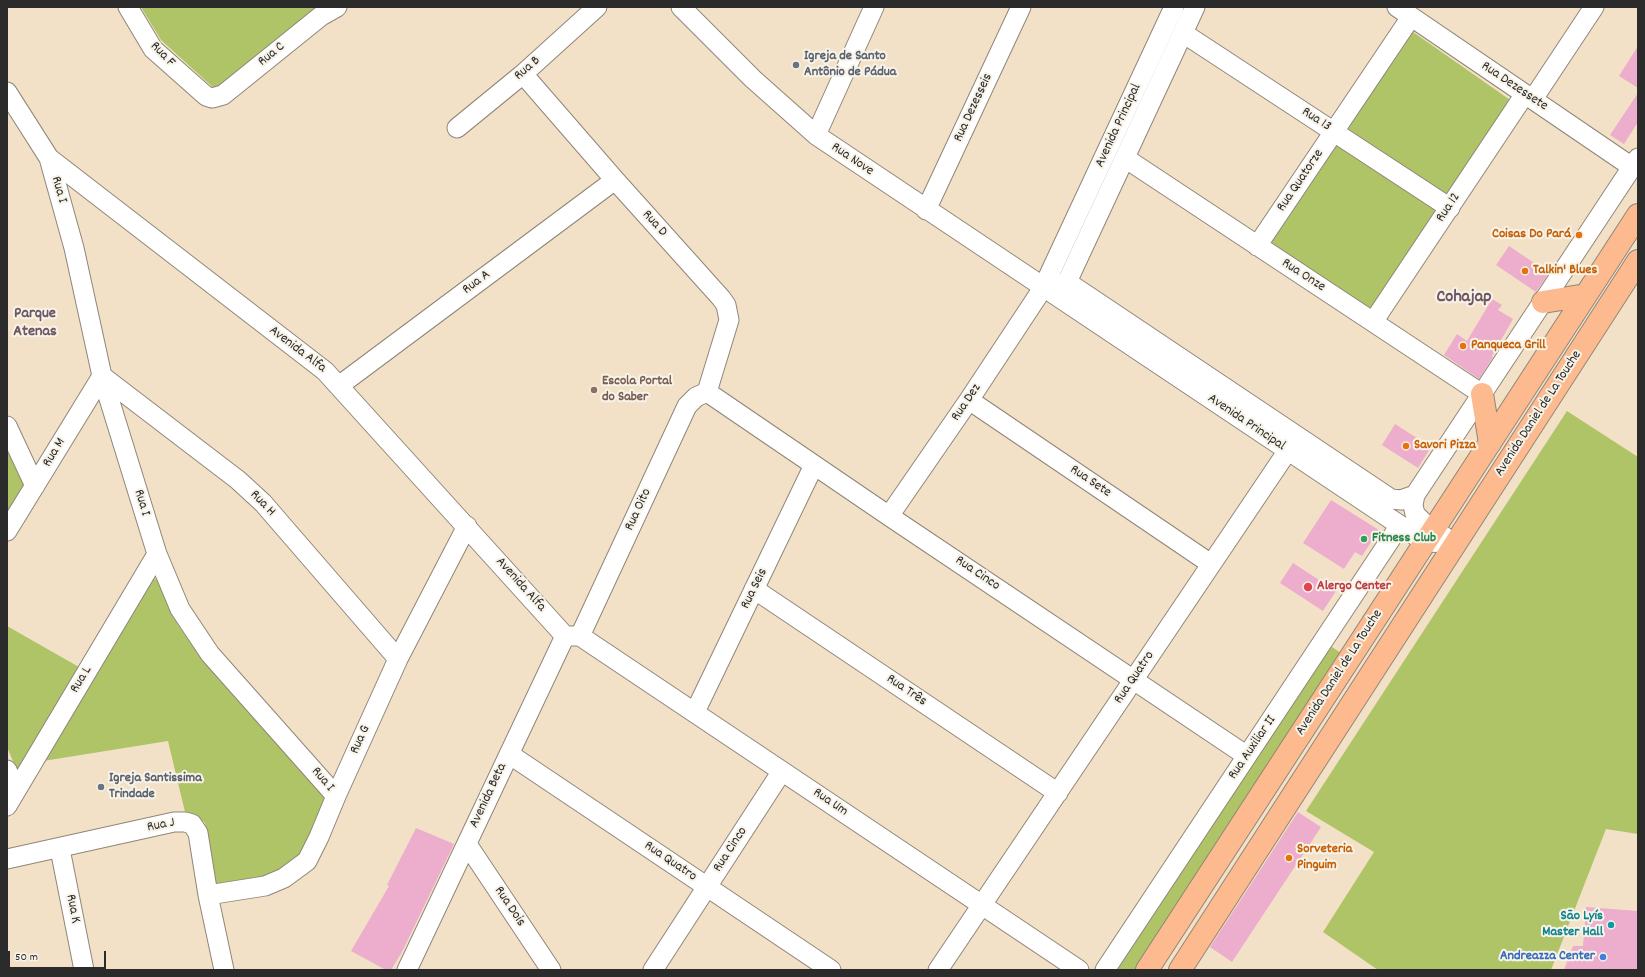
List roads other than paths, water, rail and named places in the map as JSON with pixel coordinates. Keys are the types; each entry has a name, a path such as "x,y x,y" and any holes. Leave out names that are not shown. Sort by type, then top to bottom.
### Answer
{"main road":[{"name":"Avenida Daniel de La Touche","path":"1147,970 1638,215"},
{"name":"Avenida Daniel de La Touche","path":"1180,970 1454,543 1638,261"},
{"path":"1543,302 1586,296"},
{"path":"1482,394 1490,443"}],"street":[{"name":"Rua F","path":"128,7 153,49 206,96"},
{"name":"Rua C","path":"206,96 212,98 223,95 321,16 337,7"},
{"name":"Rua B","path":"457,128 523,74 597,7"},
{"name":"Rua Nove","path":"681,7 753,79 816,135 1043,288"},
{"path":"816,135 874,7"},
{"name":"Rua Dezesseis","path":"926,210 1021,7"},
{"name":"Avenida Principal","path":"1174,7 1043,288 1292,444 1391,499 1401,500 1415,495"},
{"name":"Avenida Principal","path":"1195,7 1067,282 1292,444 1400,525 1429,536"},
{"name":"Rua 12","path":"1374,322 1450,208 1594,7"},
{"name":"Rua Dezessete","path":"1404,12 1529,97 1635,163"},
{"name":"Rua Quatorze","path":"1257,246 1334,131 1404,12"},
{"name":"Rua 13","path":"1183,33 1450,208"},
{"name":"Rua D","path":"523,74 726,305 729,320 707,392"},
{"name":"Avenida Alfa","path":"7,92 49,158 314,362 340,385 466,526 573,636"},
{"name":"Rua I","path":"49,158 74,248 102,376 157,554 180,609 210,654 336,796"},
{"name":"Rua Onze","path":"1125,158 1482,394"},
{"path":"1454,543 1429,536 1416,514 1413,505 1415,495 1635,163"},
{"name":"Rua A","path":"340,385 615,180"},
{"path":"1043,288 1067,282"},
{"name":"Rua Dez","path":"889,516 969,400 1043,288"},
{"name":"Rua M","path":"7,531 102,376"},
{"name":"Rua H","path":"102,376 238,480 263,503 398,659"},
{"name":"Rua Cinco","path":"707,392 1247,756"},
{"name":"Rua Oito","path":"573,636 687,406 696,397 707,392"},
{"name":"Rua Sete","path":"969,400 1212,564"},
{"path":"7,426 35,486"},
{"name":"Rua Quatro","path":"982,905 1292,444"},
{"name":"Rua Seis","path":"695,712 814,465"},
{"name":"Rua Auxiliar II","path":"1105,970 1400,525"},
{"name":"Rua G","path":"208,895 265,886 296,871 307,861 319,838 336,796 398,659 466,526"},
{"name":"Rua L","path":"11,798 157,554"},
{"name":"Rua Três","path":"754,589 1058,793"},
{"name":"Rua Um","path":"573,636 695,712 1079,970"},
{"name":"Avenida Beta","path":"407,970 509,754 573,636"},
{"name":"Rua Quatro","path":"509,754 831,970"},
{"path":"7,770 11,798"},
{"name":"Rua Cinco","path":"654,970 782,771"},
{"name":"Rua J","path":"7,859 60,849 174,822 185,822 192,824 198,833 208,895 224,970"},
{"name":"Rua Dois","path":"467,844 551,970"},
{"name":"Rua K","path":"60,849 84,970"},
{"path":"938,970 982,905"}],"place":[{"name":"Igreja de Santo Antônio de Pádua","path":"796,65"},
{"name":"Coisas Do Pará","path":"1579,235"},
{"name":"Talkin' Blues","path":"1525,271"},
{"name":"Panqueca Grill","path":"1463,346"},
{"name":"Escola Portal do Saber","path":"594,390"},
{"name":"Savori Pizza","path":"1406,446"},
{"name":"Fitness Club","path":"1364,539"},
{"name":"Alergo Center","path":"1308,587"},
{"name":"Igreja Santissima Trindade","path":"101,787"},
{"name":"Sorveteria Pinguim","path":"1289,858"},
{"name":"São Lyís Master Hall","path":"1611,925"},
{"name":"Andreazza Center","path":"1603,957"}],"district":[{"name":"Cohajap","path":"1464,299"},
{"name":"Parque Atenas","path":"35,324"}]}
